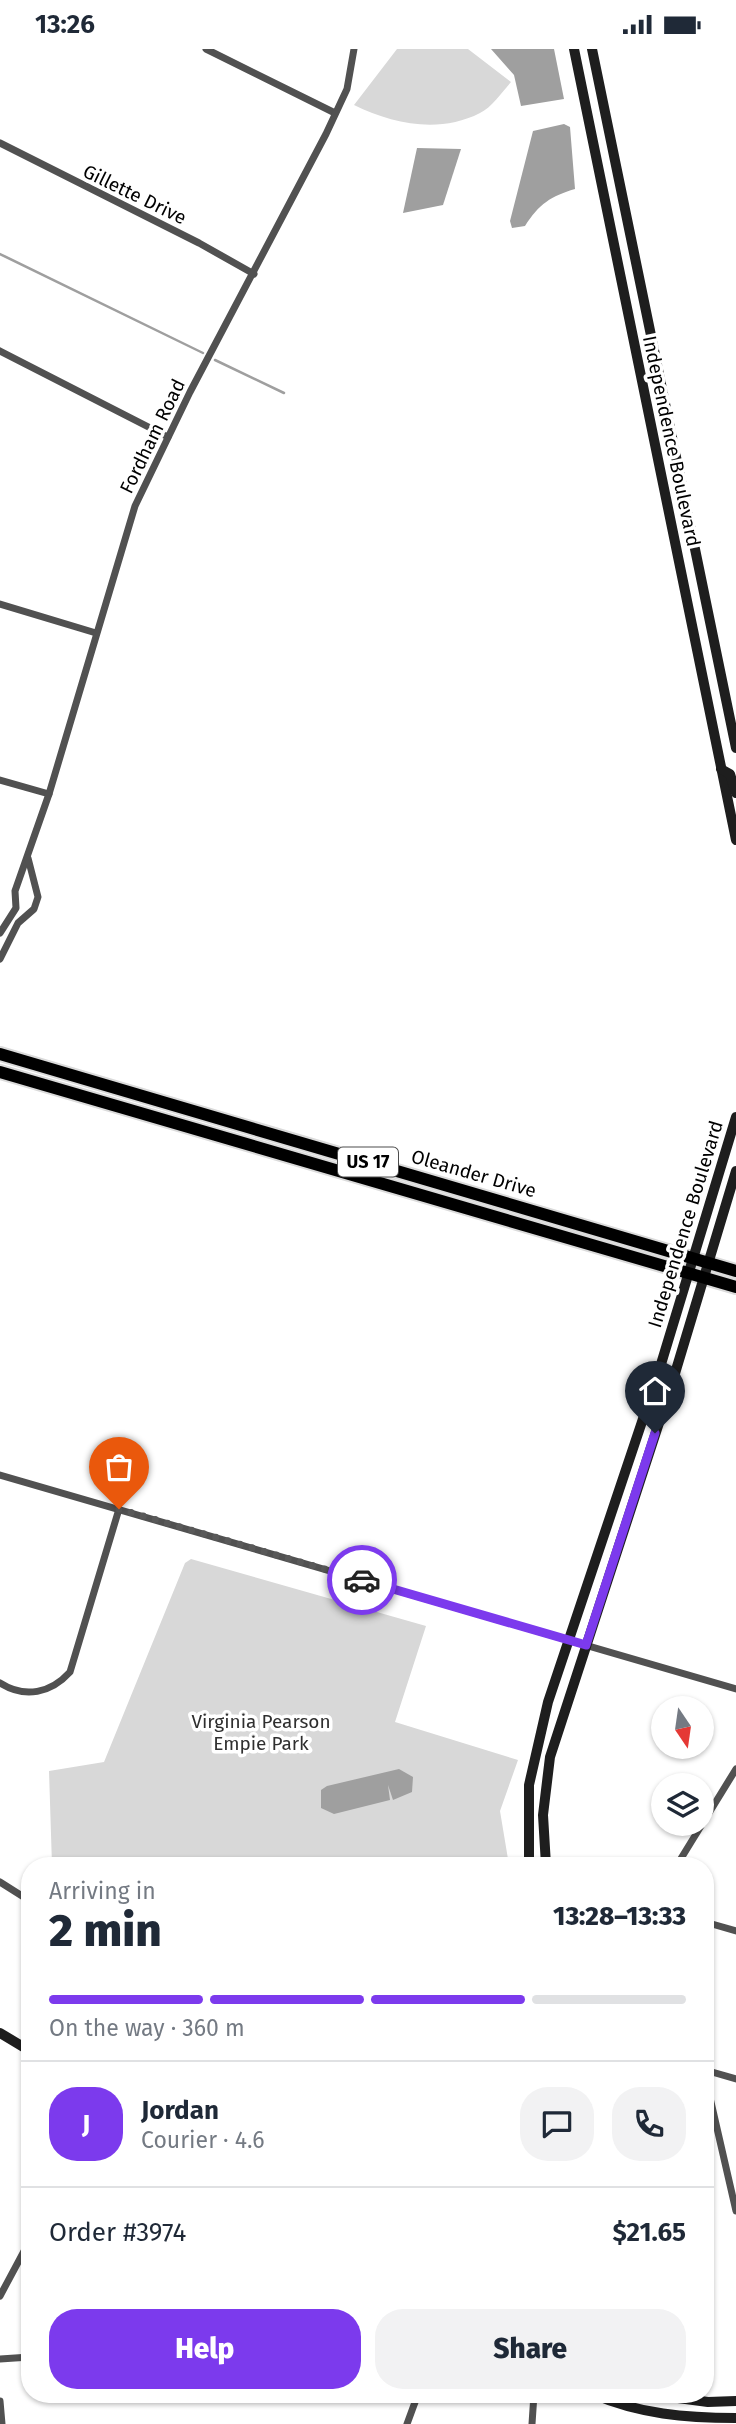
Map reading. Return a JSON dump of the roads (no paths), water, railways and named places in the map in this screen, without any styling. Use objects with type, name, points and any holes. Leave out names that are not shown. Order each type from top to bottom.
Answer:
[{"type":"main road","name":"Independence Boulevard","points":[[574,49],[736,840]]},
{"type":"main road","name":"Independence Boulevard","points":[[592,49],[736,748]]},
{"type":"main road","points":[[721,769],[730,774],[736,793]]},
{"type":"main road","name":"Oleander Drive","points":[[0,1054],[736,1271]]},
{"type":"main road","name":"Oleander Drive","points":[[0,1072],[736,1287]]},
{"type":"main road","name":"Independence Boulevard","points":[[529,1857],[529,1785],[548,1702],[658,1374],[736,1117]]},
{"type":"main road","name":"Independence Boulevard","points":[[546,1857],[543,1815],[546,1777],[556,1733],[736,1171]]},
{"type":"main road","points":[[0,2033],[21,2046]]},
{"type":"main road","points":[[714,2399],[736,2401]]},
{"type":"main road","points":[[618,2403],[664,2419],[720,2421],[736,2418]]},
{"type":"main road","points":[[682,2403],[688,2420]]},
{"type":"street","points":[[206,49],[335,113]]},
{"type":"street","name":"Fordham Road","points":[[0,933],[16,908],[15,891],[49,794],[127,527],[168,436],[335,113],[351,72],[354,49]]},
{"type":"street","name":"Gillette Drive","points":[[0,143],[199,243],[254,274]]},
{"type":"street","points":[[1,354],[168,436]]},
{"type":"street","points":[[0,604],[96,633]]},
{"type":"street","points":[[0,779],[49,794]]},
{"type":"street","points":[[0,956],[19,923],[33,909],[37,897],[28,858]]},
{"type":"street","points":[[0,1475],[736,1689]]},
{"type":"street","points":[[0,1683],[15,1691],[38,1692],[58,1683],[70,1672],[119,1509]]},
{"type":"street","points":[[682,1857],[736,1769]]},
{"type":"street","points":[[0,1882],[21,1895]]},
{"type":"street","points":[[714,1925],[736,1931]]},
{"type":"street","points":[[714,2072],[736,2078]]},
{"type":"street","points":[[714,2115],[736,2211]]},
{"type":"street","points":[[0,2296],[21,2257]]},
{"type":"street","points":[[0,2359],[21,2358]]},
{"type":"street","points":[[0,2401],[2,2424]]},
{"type":"street","points":[[407,2424],[415,2403]]},
{"type":"street","points":[[532,2424],[533,2403]]},
{"type":"waterway","points":[[0,254],[203,353]]},
{"type":"waterway","points":[[215,360],[284,393]]},
{"type":"park label","name":"Virginia Pearson Empie Park","points":[[261,1732]]}]
